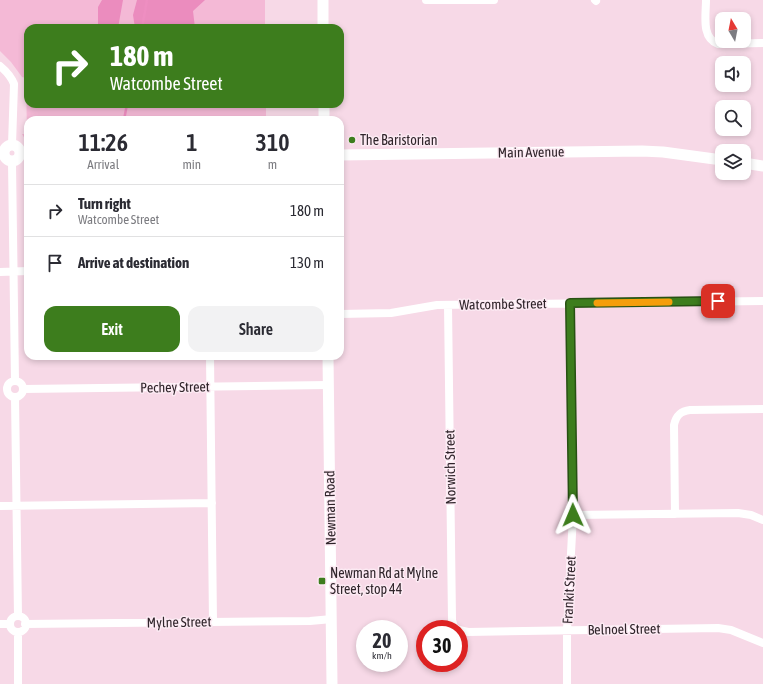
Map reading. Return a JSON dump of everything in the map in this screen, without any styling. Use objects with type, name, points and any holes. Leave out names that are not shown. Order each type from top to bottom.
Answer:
[{"type":"street","points":[[323,0],[323,24]]},
{"type":"street","points":[[426,0],[494,0]]},
{"type":"street","points":[[706,0],[706,31],[711,41],[718,44],[763,43]]},
{"type":"street","points":[[0,66],[8,73],[14,84],[12,145]]},
{"type":"street","points":[[5,157],[17,160],[24,154],[12,145]]},
{"type":"street","points":[[12,145],[5,149],[5,157],[13,272],[15,381]]},
{"type":"street","name":"Main Avenue","points":[[344,155],[642,151],[663,152],[715,159]]},
{"type":"street","points":[[751,164],[763,166]]},
{"type":"street","points":[[0,272],[24,271]]},
{"type":"street","name":"Watcombe Street","points":[[344,314],[391,313],[425,306],[448,305],[763,301]]},
{"type":"street","name":"Frankit Street","points":[[567,684],[567,630],[573,515],[570,303]]},
{"type":"street","name":"Norwich Street","points":[[448,305],[453,620]]},
{"type":"street","points":[[210,360],[213,622]]},
{"type":"street","name":"Newman Road","points":[[328,360],[332,684]]},
{"type":"street","points":[[15,381],[22,384],[23,389],[21,394],[15,397],[3,389],[8,384],[15,381]]},
{"type":"street","name":"Pechey Street","points":[[23,389],[328,385]]},
{"type":"street","points":[[15,397],[18,616]]},
{"type":"street","points":[[675,514],[674,425],[677,416],[685,410],[763,408]]},
{"type":"street","points":[[0,506],[212,503]]},
{"type":"street","points":[[573,515],[738,513],[751,515],[763,520]]},
{"type":"street","points":[[18,616],[22,617],[26,624],[24,628],[18,632],[13,630],[10,624],[13,617],[18,616]]},
{"type":"street","name":"Mylne Street","points":[[26,624],[310,621],[332,619]]},
{"type":"street","points":[[0,624],[10,624]]},
{"type":"street","name":"Belnoel Street","points":[[468,632],[718,628],[732,630],[763,643]]},
{"type":"street","points":[[18,632],[18,684]]},
{"type":"shaded area","points":[[0,0],[265,0],[265,24],[24,24],[24,78],[0,51]]},
{"type":"shaded area","points":[[102,0],[123,0],[119,24],[98,24],[98,7]]},
{"type":"shaded area","points":[[137,0],[205,0],[193,11],[195,24],[134,24],[133,15]]},
{"type":"shaded area","points":[[27,108],[266,108],[266,116],[27,116]]},
{"type":"waterway","points":[[143,24],[147,0]]},
{"type":"waterway","points":[[125,116],[126,108]]},
{"type":"slow traffic","points":[[597,303],[669,302]]},
{"type":"place","name":"The Baristorian","points":[[352,140]]},
{"type":"place","name":"Newman Rd at Mylne Street, stop 44","points":[[322,581]]},
{"type":"route","points":[[573,515],[570,303],[718,301]]}]
